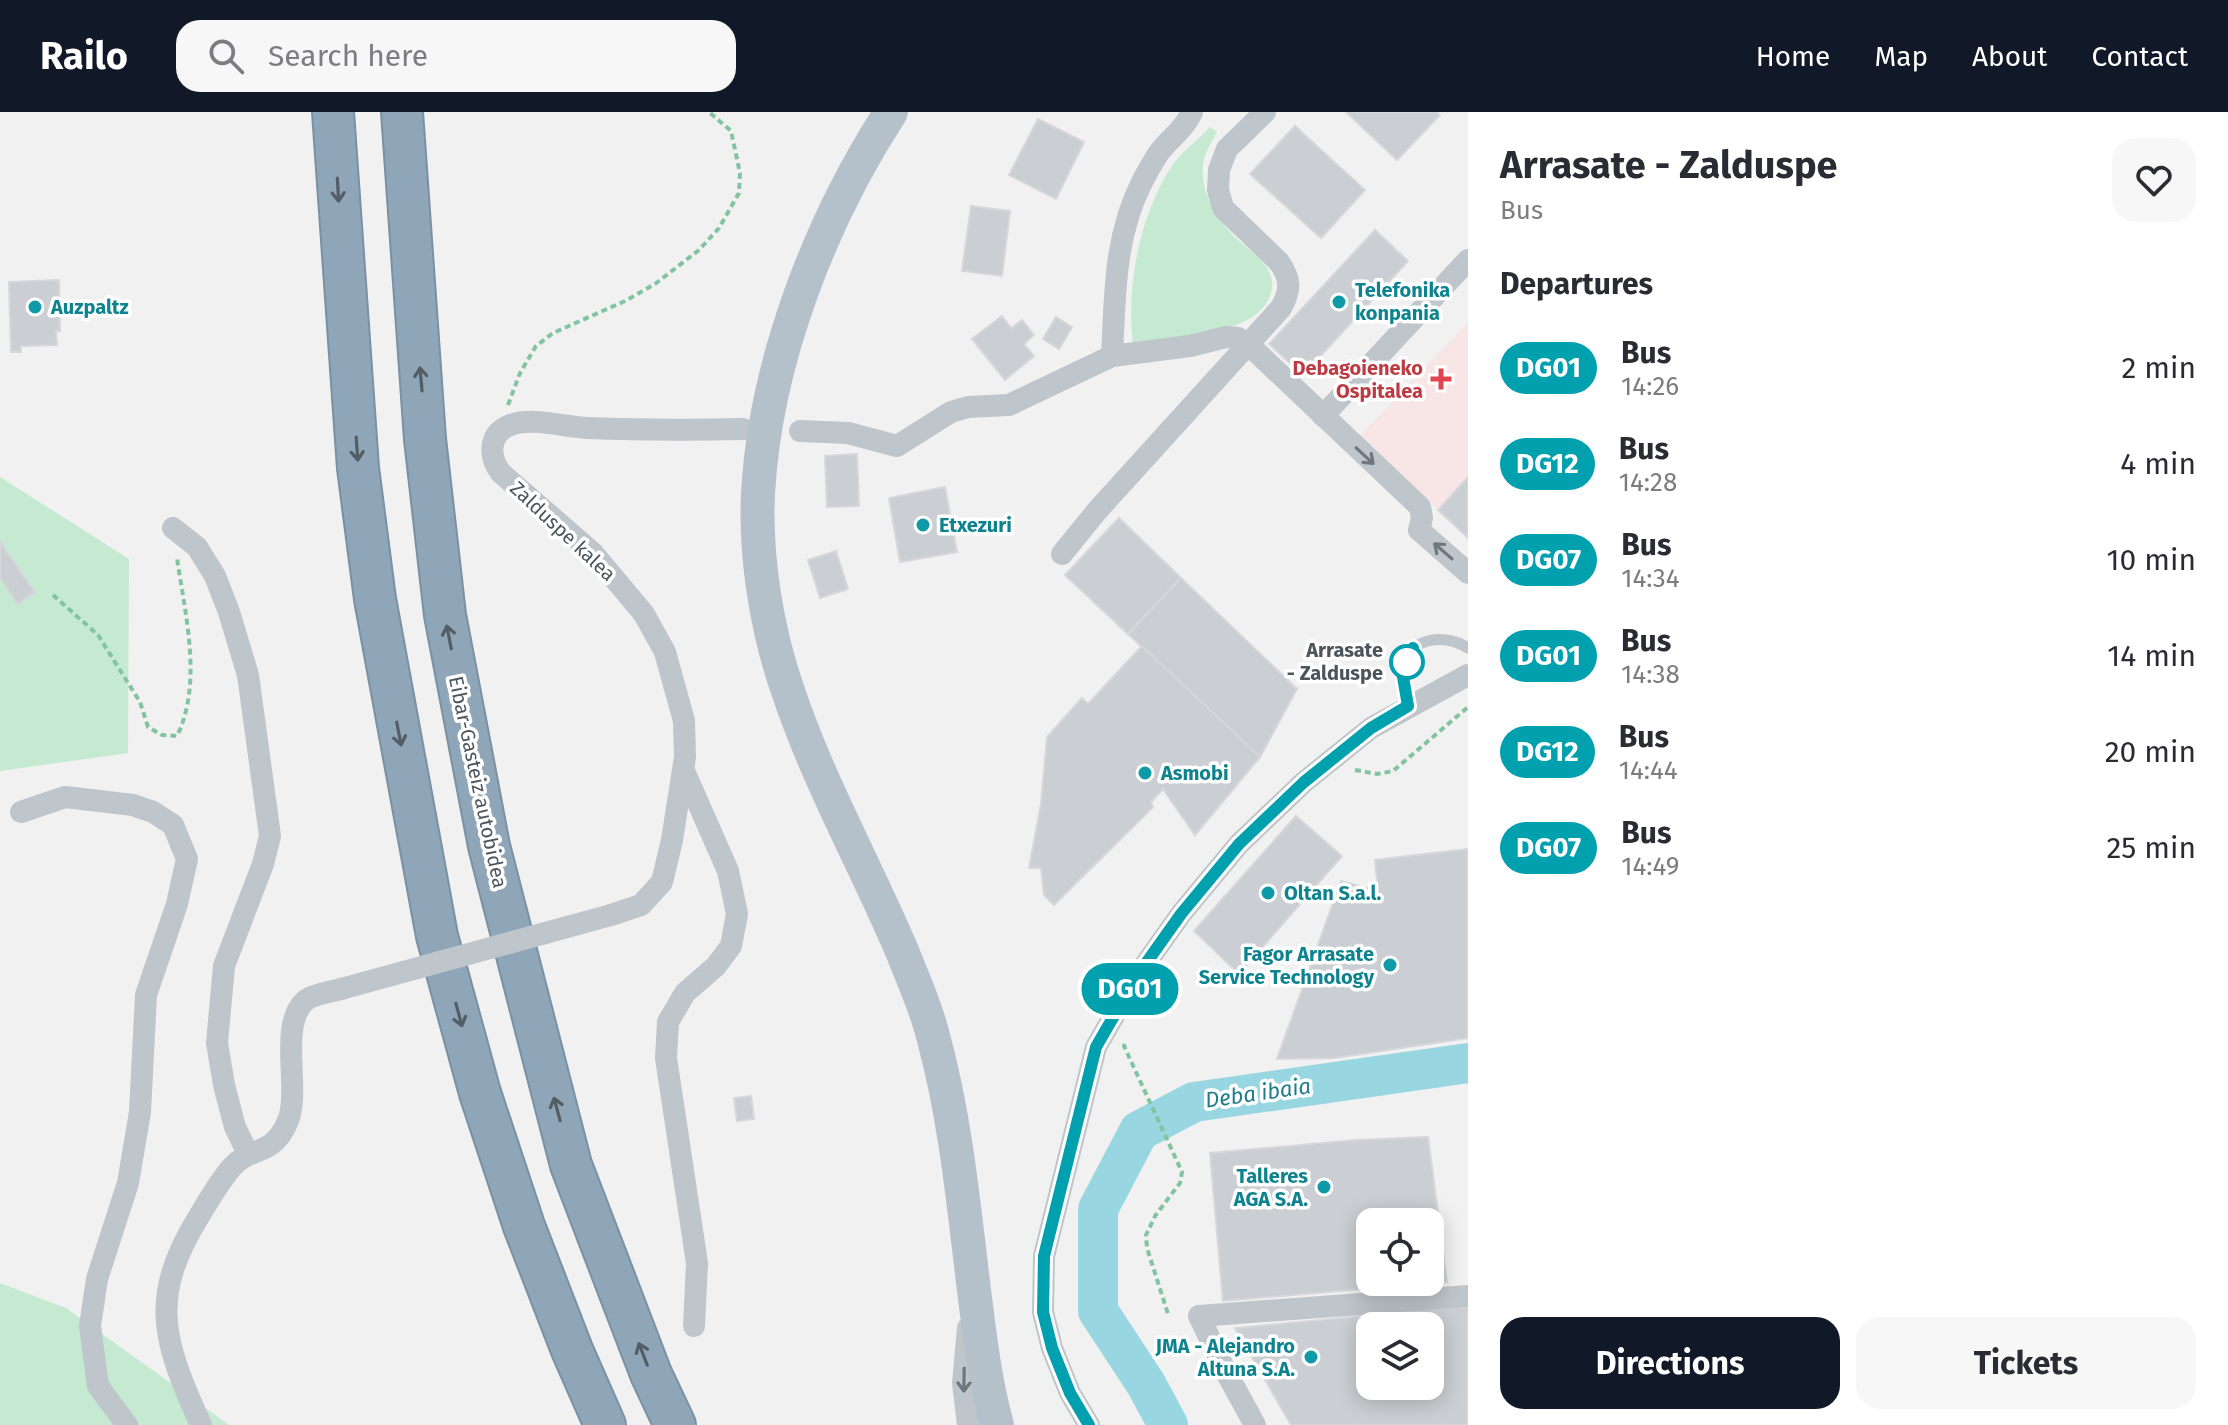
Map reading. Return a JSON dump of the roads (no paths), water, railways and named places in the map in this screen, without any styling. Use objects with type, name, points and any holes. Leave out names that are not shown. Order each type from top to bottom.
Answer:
[{"type":"highway","points":[[333,112],[358,468],[375,599],[437,936],[480,1093],[524,1226],[605,1425]]},
{"type":"highway","name":"Eibar-Gasteiz autobidea","points":[[402,112],[425,439],[445,615],[489,846],[571,1165],[651,1374],[675,1425]]},
{"type":"main road","points":[[891,112],[864,153],[821,243],[787,337],[768,412],[758,495],[763,592],[788,693],[830,796],[876,891],[933,1033],[958,1157],[979,1331],[997,1425]]},
{"type":"street","points":[[1112,356],[1116,268],[1122,235],[1141,184],[1159,153],[1192,112]]},
{"type":"street","points":[[1062,554],[1096,512],[1281,308],[1289,295],[1290,282],[1279,262],[1223,208],[1218,190],[1219,170],[1227,149],[1265,112]]},
{"type":"street","points":[[1323,416],[1468,260]]},
{"type":"street","points":[[800,431],[848,433],[897,446],[951,412],[968,407],[1009,405],[1112,356],[1190,346],[1226,337],[1238,338],[1248,344],[1420,507],[1422,518],[1419,530],[1468,573]]},
{"type":"street","name":"Zalduspe kalea","points":[[683,770],[684,721],[657,634],[631,597],[593,553],[497,468],[492,445],[507,426],[529,423],[582,428],[743,429]]},
{"type":"street","points":[[173,528],[197,547],[215,576],[229,612],[248,675],[270,836],[263,864],[224,966],[217,1043],[235,1127],[248,1154]]},
{"type":"street","points":[[1089,1425],[1070,1393],[1052,1348],[1043,1312],[1044,1256],[1096,1047],[1137,976],[1181,914],[1239,844],[1304,782],[1371,728],[1468,675]]},
{"type":"street","points":[[201,1425],[169,1339],[166,1304],[169,1278],[178,1250],[233,1167],[248,1154],[275,1144],[288,1122],[293,1096],[290,1063],[294,1018],[307,999],[641,905],[662,882],[683,770]]},
{"type":"street","points":[[683,770],[728,871],[737,914],[731,946],[716,966],[685,993],[668,1022],[666,1058],[697,1263],[694,1326]]},
{"type":"street","points":[[21,812],[65,797],[133,805],[153,812],[173,825],[187,859],[177,904],[146,995],[140,1112],[128,1183],[97,1279],[90,1326],[98,1386],[127,1425]]},
{"type":"street","points":[[968,1425],[963,1383],[973,1279]]},
{"type":"street","points":[[1255,1425],[1199,1316],[1468,1296]]},
{"type":"lane","points":[[1408,706],[1402,671],[1413,648],[1432,638],[1468,648]]},
{"type":"waterway","name":"Deba ibaia","points":[[1168,1425],[1146,1384],[1098,1311],[1098,1209],[1139,1131],[1194,1102],[1468,1063]]},
{"type":"place","name":"Telefonika konpania","points":[[1339,302]]},
{"type":"place","name":"Auzpaltz","points":[[35,307]]},
{"type":"place","name":"Debagoieneko Ospitalea","points":[[1441,379]]},
{"type":"place","name":"Etxezuri","points":[[923,525]]},
{"type":"place","name":"Arrasate - Zalduspe","points":[[1407,662]]},
{"type":"place","name":"Asmobi","points":[[1145,773]]},
{"type":"place","name":"Oltan S.a.l.","points":[[1268,893]]},
{"type":"place","name":"Fagor Arrasate Service Technology","points":[[1390,965]]},
{"type":"place","name":"Talleres AGA S.A.","points":[[1324,1187]]},
{"type":"place","name":"JMA - Alejandro Altuna S.A.","points":[[1311,1357]]}]
